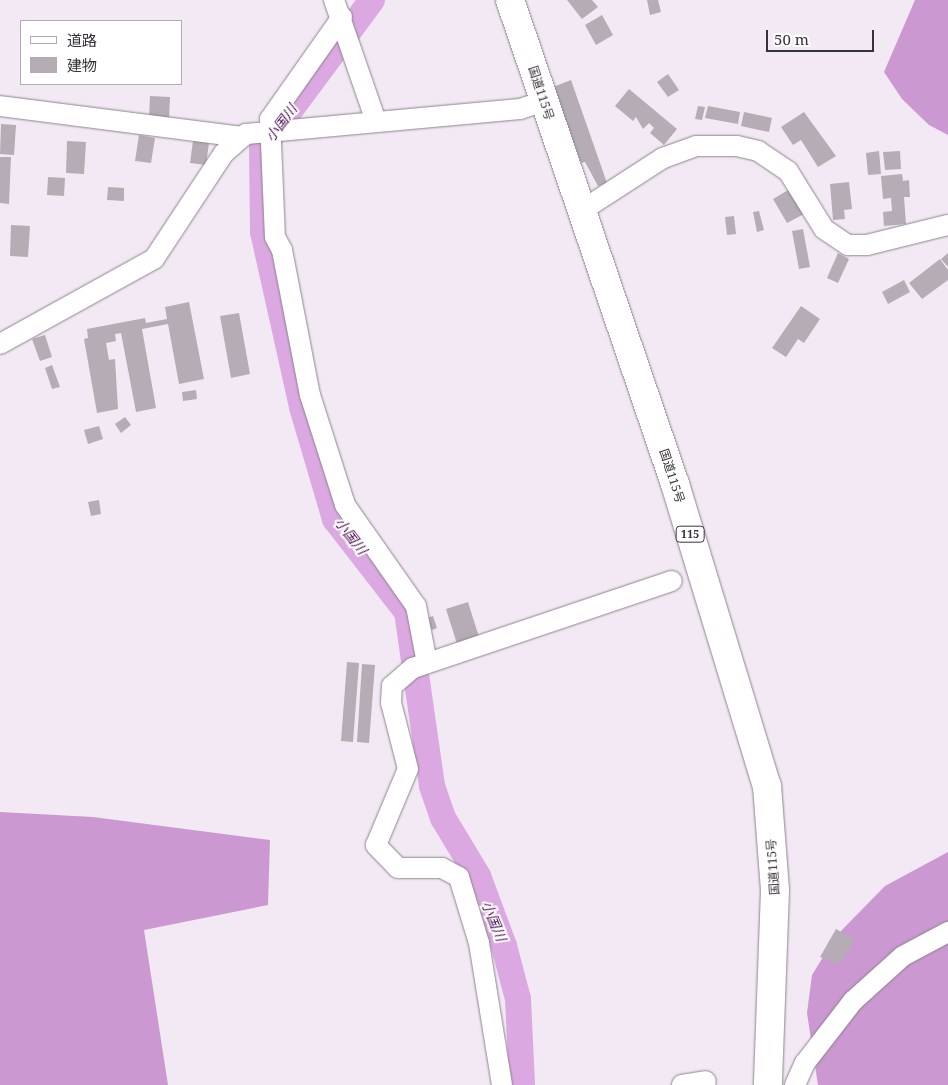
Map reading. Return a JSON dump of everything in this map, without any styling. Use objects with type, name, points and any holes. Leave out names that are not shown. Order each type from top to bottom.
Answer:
[{"type":"highway","name":"国道115号","points":[[510,0],[678,493],[767,786],[775,890],[768,1085]]},
{"type":"street","points":[[338,9],[376,121]]},
{"type":"street","points":[[338,9],[272,113],[270,130],[275,237],[282,250],[317,418],[350,517],[416,606],[427,663]]},
{"type":"street","points":[[0,106],[242,137],[270,130],[520,109],[544,102]]},
{"type":"street","points":[[0,344],[154,259],[224,153],[242,137]]},
{"type":"street","points":[[581,211],[663,158],[696,146],[731,146],[758,151],[788,171],[824,228],[848,245],[867,245],[948,225]]},
{"type":"street","points":[[502,1085],[479,944],[459,877],[442,868],[398,868],[376,845],[408,769],[390,692],[403,675],[427,663],[672,581]]},
{"type":"street","points":[[795,1085],[805,1064],[852,1000],[903,956],[948,932]]},
{"type":"street","points":[[682,1085],[706,1081]]},
{"type":"shaded area","points":[[915,0],[948,0],[948,135],[929,125],[902,99],[884,72]]},
{"type":"shaded area","points":[[0,812],[93,817],[270,840],[268,905],[144,930],[168,1085],[0,1085]]},
{"type":"shaded area","points":[[948,852],[948,1085],[818,1085],[807,1013],[812,975],[836,936],[885,886]]},
{"type":"building","points":[[567,0],[592,0],[598,7],[582,19]]},
{"type":"building","points":[[647,0],[658,0],[661,12],[650,15]]},
{"type":"building","points":[[602,15],[613,35],[596,45],[585,25]]},
{"type":"building","points":[[668,74],[679,90],[668,97],[657,82]]},
{"type":"building","points":[[571,80],[607,183],[598,186],[585,162],[581,163],[553,87]]},
{"type":"building","points":[[629,89],[677,129],[664,145],[650,133],[654,128],[649,123],[643,129],[636,117],[633,121],[615,106]]},
{"type":"building","points":[[150,96],[170,97],[169,120],[149,119]]},
{"type":"building","points":[[698,106],[705,107],[702,120],[695,119]]},
{"type":"building","points":[[708,106],[740,112],[738,124],[705,118]]},
{"type":"building","points":[[744,112],[772,118],[769,132],[741,126]]},
{"type":"building","points":[[804,112],[836,156],[818,167],[801,140],[793,145],[781,127]]},
{"type":"building","points":[[1,124],[16,125],[14,155],[0,154]]},
{"type":"building","points":[[139,135],[155,138],[151,163],[135,161]]},
{"type":"building","points":[[67,141],[86,142],[84,174],[66,173]]},
{"type":"building","points":[[193,141],[209,143],[206,165],[190,163]]},
{"type":"building","points":[[879,151],[881,174],[868,175],[866,153]]},
{"type":"building","points":[[900,151],[901,169],[885,170],[883,152]]},
{"type":"building","points":[[0,157],[11,157],[9,204],[0,203]]},
{"type":"building","points":[[902,174],[903,181],[909,180],[910,197],[904,197],[906,224],[884,226],[883,212],[892,211],[891,198],[883,199],[881,176]]},
{"type":"building","points":[[48,177],[65,178],[64,196],[47,195]]},
{"type":"building","points":[[849,182],[852,209],[844,210],[845,219],[833,220],[830,184]]},
{"type":"building","points":[[108,187],[124,188],[124,201],[107,200]]},
{"type":"building","points":[[790,189],[804,214],[787,223],[773,199]]},
{"type":"building","points":[[759,211],[764,230],[757,232],[753,212]]},
{"type":"building","points":[[734,216],[736,234],[727,235],[725,217]]},
{"type":"building","points":[[11,225],[30,226],[28,257],[10,256]]},
{"type":"building","points":[[803,229],[810,267],[799,269],[792,231]]},
{"type":"building","points":[[838,253],[849,259],[838,283],[827,278]]},
{"type":"building","points":[[948,253],[948,267],[941,259]]},
{"type":"building","points":[[940,259],[948,270],[948,280],[922,299],[909,283]]},
{"type":"building","points":[[904,280],[910,292],[888,304],[882,292]]},
{"type":"building","points":[[189,302],[204,379],[179,384],[168,324],[142,329],[156,408],[136,412],[121,333],[115,334],[116,341],[106,343],[109,360],[115,359],[118,409],[97,413],[84,339],[88,338],[87,329],[145,318],[146,323],[167,319],[165,307]]},
{"type":"building","points":[[801,306],[820,319],[804,343],[798,339],[786,357],[772,348]]},
{"type":"building","points":[[239,313],[250,374],[231,378],[220,316]]},
{"type":"building","points":[[45,335],[52,357],[40,361],[32,339]]},
{"type":"building","points":[[52,365],[60,387],[52,389],[45,368]]},
{"type":"building","points":[[196,390],[197,399],[183,401],[182,392]]},
{"type":"building","points":[[125,417],[131,425],[121,433],[115,424]]},
{"type":"building","points":[[99,426],[103,439],[88,444],[84,430]]},
{"type":"building","points":[[99,500],[101,514],[91,516],[88,502]]},
{"type":"building","points":[[468,602],[479,637],[457,644],[446,609]]},
{"type":"building","points":[[433,616],[437,628],[432,630],[427,618]]},
{"type":"building","points":[[347,662],[359,663],[353,742],[341,741]]},
{"type":"building","points":[[362,664],[375,665],[369,743],[357,742]]},
{"type":"building","points":[[836,929],[855,940],[840,964],[820,957]]},
{"type":"waterway","name":"小国川","points":[[372,0],[262,148],[263,232],[302,407],[335,519],[407,612],[432,786],[443,818],[478,876],[504,946],[518,999],[522,1085]]}]
